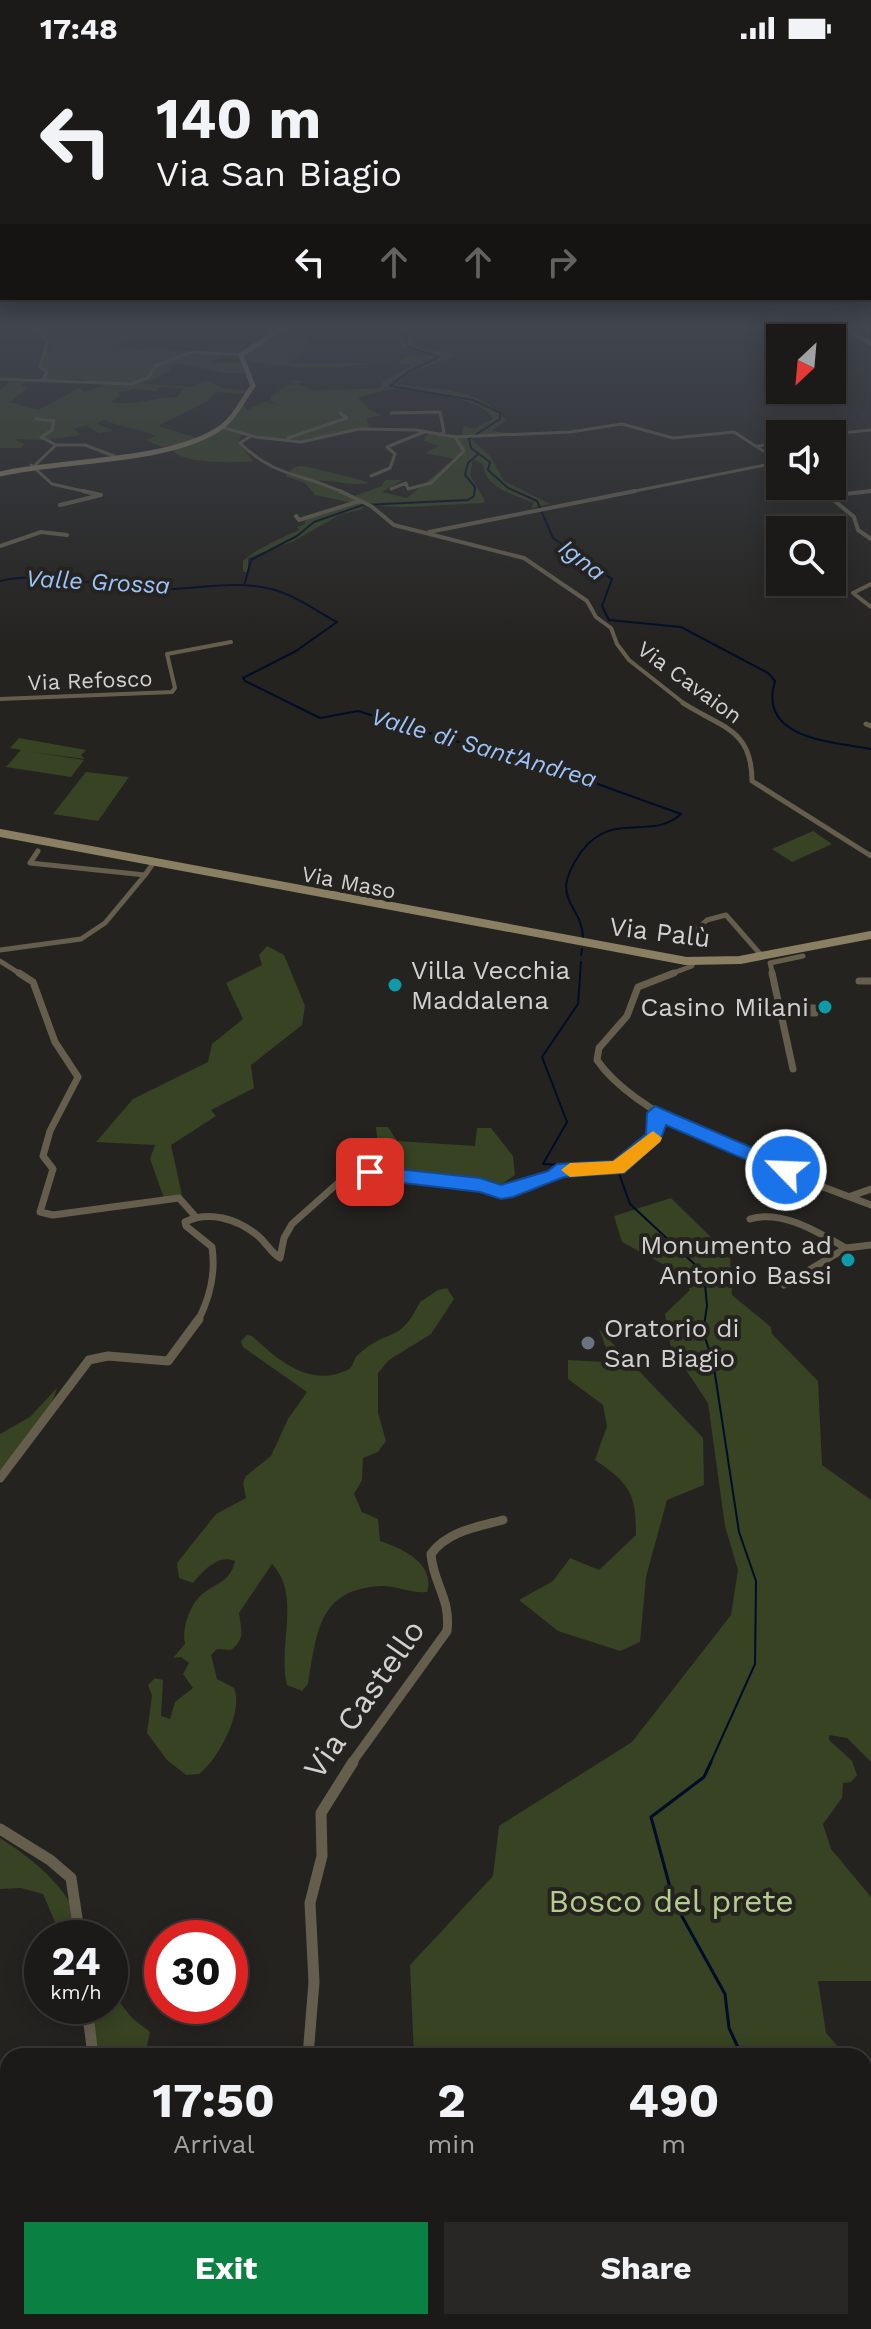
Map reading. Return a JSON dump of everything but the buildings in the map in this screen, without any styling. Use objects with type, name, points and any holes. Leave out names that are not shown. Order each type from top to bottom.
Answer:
[{"type":"main road","points":[[0,474],[33,465],[114,456],[189,442],[210,432]]},
{"type":"main road","name":"Via Maso","points":[[1,833],[538,935]]},
{"type":"main road","name":"Via Palù","points":[[538,935],[693,962],[803,950],[870,935]]},
{"type":"street","points":[[49,432],[41,437],[56,445],[85,445],[114,456]]},
{"type":"street","points":[[238,432],[306,442],[346,432]]},
{"type":"street","points":[[282,440],[305,432]]},
{"type":"street","points":[[424,432],[455,437],[568,432]]},
{"type":"street","points":[[371,476],[390,468],[395,454],[387,447],[424,432]]},
{"type":"street","points":[[440,435],[444,432]]},
{"type":"street","points":[[651,432],[673,438],[733,432]]},
{"type":"street","points":[[734,432],[766,452]]},
{"type":"street","points":[[251,436],[240,443],[260,463],[279,472],[318,480],[364,503],[394,525],[427,533],[492,522],[499,515],[766,465]]},
{"type":"street","points":[[391,489],[402,483],[406,483],[408,489],[431,483],[464,451],[455,437]]},
{"type":"street","points":[[56,445],[33,465],[52,484],[101,495],[60,505]]},
{"type":"street","points":[[757,446],[766,445]]},
{"type":"street","points":[[846,494],[871,491]]},
{"type":"street","points":[[833,500],[854,517],[858,530],[871,539]]},
{"type":"street","points":[[296,516],[295,519],[299,520],[364,503]]},
{"type":"street","points":[[0,546],[41,532],[67,535]]},
{"type":"street","name":"Via Cavaion","points":[[427,533],[524,558],[590,604],[596,617],[611,628],[611,637],[631,662],[746,743],[752,757],[752,781],[871,856]]},
{"type":"street","points":[[871,584],[854,591],[871,607]]},
{"type":"street","points":[[853,604],[864,602]]},
{"type":"street","name":"Via Refosco","points":[[0,699],[172,692],[175,688],[167,654],[231,642]]},
{"type":"street","points":[[38,851],[30,863],[145,875]]},
{"type":"street","points":[[0,950],[13,944],[62,945],[93,936],[154,862]]},
{"type":"street","points":[[698,928],[707,920],[726,915],[761,955]]},
{"type":"street","points":[[793,1069],[770,963],[803,950]]},
{"type":"street","points":[[0,961],[33,982],[55,1042],[78,1077],[50,1131],[43,1156],[53,1169],[40,1212],[53,1215],[179,1198],[195,1216]]},
{"type":"street","points":[[693,962],[692,966],[638,987],[626,1019],[597,1050],[596,1057],[607,1077],[655,1113],[871,1205]]},
{"type":"street","points":[[859,981],[871,981]]},
{"type":"street","points":[[0,1478],[89,1360],[108,1356],[155,1363],[168,1361],[191,1334],[207,1299],[213,1262],[212,1247],[186,1226],[185,1222],[195,1216],[216,1217],[250,1230],[276,1257],[282,1257],[284,1238],[292,1224],[347,1175],[384,1173],[501,1192],[513,1190],[556,1176],[557,1171],[617,1168],[654,1137],[658,1125],[655,1113]]},
{"type":"street","points":[[849,1197],[871,1189]]},
{"type":"street","points":[[750,1219],[764,1215],[788,1221],[846,1248]]},
{"type":"street","points":[[784,1285],[846,1248],[871,1245]]},
{"type":"street","name":"Via Castello","points":[[309,2048],[314,1982],[310,1903],[322,1856],[321,1813],[329,1795],[447,1631],[450,1622],[431,1568],[431,1555],[437,1543],[449,1534],[503,1520]]},
{"type":"street","points":[[0,1829],[50,1860],[71,1878],[77,1920]]},
{"type":"street","points":[[89,2024],[92,2048]]},
{"type":"green space","points":[[0,432],[78,432],[82,435],[44,440],[14,439],[24,444],[21,448],[0,448]]},
{"type":"green space","points":[[146,432],[178,432],[197,438],[214,432],[243,433],[238,442],[253,461],[186,458],[172,450],[175,445],[162,447],[146,440],[156,436]]},
{"type":"green space","points":[[242,432],[347,432],[299,441]]},
{"type":"green space","points":[[462,432],[515,434],[468,436],[490,456],[504,481],[550,504],[531,508],[534,503],[494,485],[483,464],[473,459],[470,475],[485,501],[483,503],[402,507],[364,505],[362,509],[339,515],[294,541],[248,558],[248,573],[243,571],[243,561],[269,544],[299,530],[297,527],[305,524],[305,520],[358,504],[315,495],[305,483],[286,476],[294,468],[306,467],[369,483],[317,481],[349,498],[382,486],[385,480],[402,480],[382,492],[407,498],[454,459],[425,453],[439,446],[424,441],[425,437],[431,433],[462,436]]},
{"type":"green space","points":[[19,738],[86,750],[81,755],[85,759],[32,752],[84,760],[71,777],[6,767],[21,750],[10,748]]},
{"type":"green space","points":[[86,772],[129,777],[98,821],[53,814]]},
{"type":"green space","points":[[813,831],[832,844],[792,862],[772,849]]},
{"type":"green space","points":[[267,946],[284,955],[305,1006],[302,1025],[251,1065],[254,1088],[211,1110],[216,1116],[171,1145],[182,1195],[164,1198],[150,1159],[155,1145],[96,1142],[133,1099],[208,1062],[212,1044],[243,1019],[226,983],[262,965],[259,955]]},
{"type":"green space","points":[[376,1127],[388,1127],[397,1141],[475,1146],[477,1128],[491,1128],[513,1156],[515,1175],[502,1184],[381,1170],[346,1172],[339,1161],[379,1153]]},
{"type":"green space","name":"Bosco del prete","points":[[671,1198],[730,1256],[732,1295],[771,1327],[772,1334],[818,1381],[822,1465],[871,1500],[871,1762],[847,1738],[829,1735],[829,1740],[852,1761],[857,1775],[851,1782],[843,1783],[842,1798],[823,1824],[831,1849],[871,1897],[871,1981],[818,1981],[826,2033],[839,2048],[414,2048],[410,1965],[493,1876],[499,1826],[632,1742],[731,1615],[738,1570],[725,1526],[708,1403],[671,1348],[665,1314],[690,1290],[681,1274],[622,1242],[614,1216]]},
{"type":"green space","points":[[447,1288],[454,1299],[431,1334],[389,1360],[378,1373],[378,1413],[386,1441],[378,1452],[363,1458],[362,1480],[354,1494],[362,1512],[378,1519],[380,1541],[415,1558],[422,1565],[428,1582],[427,1592],[383,1586],[361,1589],[333,1604],[324,1616],[314,1647],[308,1684],[302,1691],[287,1685],[286,1590],[272,1564],[239,1613],[239,1642],[231,1650],[217,1649],[211,1655],[217,1679],[234,1688],[236,1698],[232,1722],[214,1758],[199,1774],[186,1775],[167,1760],[147,1733],[152,1695],[148,1685],[155,1678],[163,1680],[161,1716],[170,1719],[175,1702],[193,1688],[183,1674],[189,1663],[181,1657],[173,1658],[185,1644],[188,1616],[200,1596],[227,1577],[235,1561],[217,1561],[193,1583],[179,1578],[177,1563],[216,1514],[246,1498],[243,1483],[246,1476],[271,1456],[288,1419],[307,1392],[243,1347],[241,1341],[247,1335],[252,1336],[285,1363],[309,1374],[335,1374],[349,1369],[357,1356],[369,1346],[399,1330],[420,1302]]},
{"type":"green space","points":[[599,1329],[703,1438],[704,1485],[667,1500],[646,1577],[640,1642],[620,1651],[558,1631],[519,1600],[553,1581],[570,1558],[599,1570],[636,1535],[635,1509],[629,1491],[595,1460],[607,1426],[603,1405],[568,1379],[568,1360],[604,1362],[609,1356]]},
{"type":"green space","points":[[57,1388],[35,1436],[0,1476],[0,1434],[30,1417]]},
{"type":"green space","points":[[0,1838],[53,1880],[79,1920],[54,1920],[43,1894],[21,1888],[0,1889]]},
{"type":"green space","points":[[128,2013],[150,2032],[147,2048],[90,2048],[82,2024],[128,2024]]},
{"type":"waterway","name":"Igna","points":[[480,432],[469,439],[471,448],[490,462],[488,470],[508,488],[537,501],[553,538],[612,579],[602,606],[609,620],[681,627],[768,673],[775,681],[772,700],[777,715],[787,726],[819,740],[871,749]]},
{"type":"waterway","points":[[245,583],[251,560],[297,536],[314,522],[363,505],[468,500],[474,496],[475,487],[465,475],[468,463],[477,455]]},
{"type":"waterway","name":"Valle di Sant'Andrea","points":[[0,581],[34,577],[151,590],[237,585],[279,591],[337,622],[296,651],[243,678],[245,681],[320,718],[358,711],[507,757],[580,773],[592,782],[681,814],[657,826],[619,828],[606,832],[593,839],[581,852],[571,868],[566,886],[583,938]]},
{"type":"waterway","name":"Valle di Sant'Andrea","points":[[581,955],[582,949]]},
{"type":"waterway","name":"Valle di Sant'Andrea","points":[[581,962],[578,1004],[542,1057],[567,1122],[543,1164],[592,1166]]},
{"type":"waterway","name":"Valle di Sant'Andrea","points":[[617,1168],[630,1204],[704,1273],[707,1306],[703,1332],[713,1361],[739,1532],[756,1581],[755,1664],[710,1764]]},
{"type":"waterway","name":"Valle di Sant'Andrea","points":[[711,1762],[704,1777],[651,1817],[674,1902],[725,1994],[729,2028],[738,2048]]},
{"type":"slow traffic","points":[[570,1170],[617,1168],[653,1138]]},
{"type":"place","name":"Villa Vecchia Maddalena","points":[[395,985]]},
{"type":"place","name":"Casino Milani","points":[[825,1007]]},
{"type":"place","name":"Monumento ad Antonio Bassi","points":[[848,1260]]},
{"type":"place","name":"Oratorio di San Biagio","points":[[588,1343]]},
{"type":"route","points":[[370,1172],[480,1185],[501,1192],[513,1190],[556,1176],[557,1171],[608,1170],[623,1165],[654,1137],[658,1125],[655,1113],[786,1170]]},
{"type":"water label","name":"Valle Grossa","points":[[98,582]]}]
